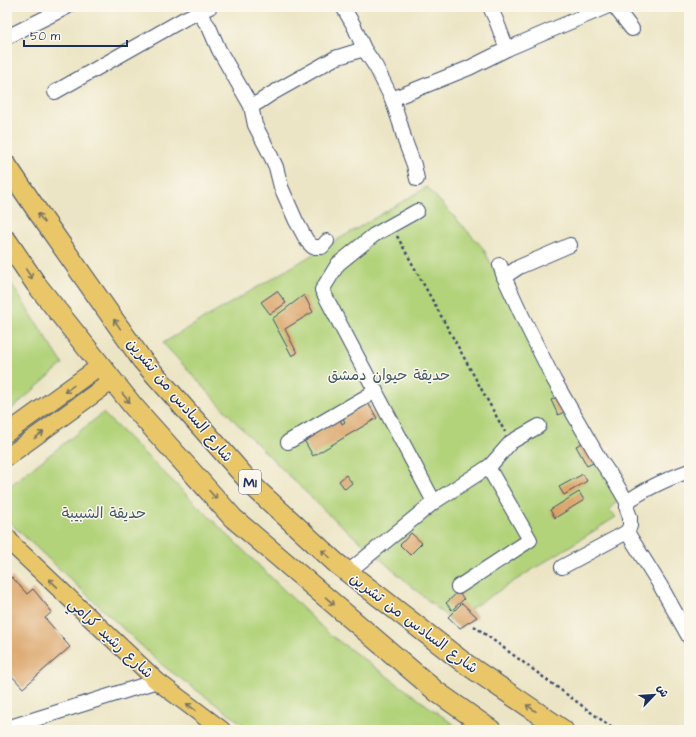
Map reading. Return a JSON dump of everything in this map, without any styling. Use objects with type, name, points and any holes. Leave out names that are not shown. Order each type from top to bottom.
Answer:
[{"type":"highway","name":"شارع السادس من تشرين","points":[[7,166],[142,360],[253,486],[336,563],[463,662],[563,730]]},
{"type":"highway","name":"M1","points":[[7,241],[36,284],[112,381],[233,518],[437,692],[492,730]]},
{"type":"main road","points":[[7,434],[100,366]]},
{"type":"main road","points":[[7,458],[112,381]]},
{"type":"main road","name":"شارع رشيد كرامي","points":[[7,537],[13,545],[157,681],[222,730]]},
{"type":"street","points":[[7,37],[67,7]]},
{"type":"street","points":[[343,7],[392,99],[414,165],[417,179]]},
{"type":"street","points":[[490,7],[507,50]]},
{"type":"street","points":[[392,99],[469,68],[549,31],[606,7]]},
{"type":"street","points":[[615,7],[632,29]]},
{"type":"street","points":[[54,92],[184,19],[204,10],[208,28],[251,106],[255,125],[274,161],[281,187],[296,221],[307,241],[313,247],[322,247],[327,241]]},
{"type":"street","points":[[251,106],[335,58],[364,48]]},
{"type":"street","points":[[417,212],[374,235],[338,264],[322,290],[434,502]]},
{"type":"street","points":[[562,567],[627,532],[630,526],[630,517],[627,509],[627,502],[600,460],[554,380],[524,320],[502,271],[519,267],[570,245]]},
{"type":"street","points":[[288,442],[376,390]]},
{"type":"street","points":[[348,572],[434,502],[488,467],[510,442],[539,426]]},
{"type":"street","points":[[458,587],[530,540],[488,467]]},
{"type":"street","points":[[627,502],[640,493],[689,471]]},
{"type":"street","points":[[627,532],[660,585],[689,637]]},
{"type":"street","points":[[7,728],[157,681]]},
{"type":"path","points":[[391,226],[510,442]]},
{"type":"path","points":[[474,626],[615,730]]},
{"type":"green space","name":"حديقة حيوان دمشق","points":[[427,187],[483,248],[518,316],[619,500],[609,509],[616,517],[470,609],[477,617],[460,628],[327,513],[243,430],[163,343]]},
{"type":"green space","points":[[7,277],[63,364],[7,413]]},
{"type":"green space","name":"حديقة الشبيبة","points":[[103,413],[329,634],[461,730],[251,730],[162,665],[7,520],[7,488]]},
{"type":"building","points":[[277,291],[286,303],[270,314],[261,302]]},
{"type":"building","points":[[304,295],[313,312],[285,329],[297,353],[292,356],[272,319]]},
{"type":"building","points":[[563,394],[570,409],[558,415],[551,400]]},
{"type":"building","points":[[368,403],[377,418],[313,456],[304,440],[340,419],[342,424],[345,422],[343,418]]},
{"type":"building","points":[[587,441],[597,461],[587,466],[576,446]]},
{"type":"building","points":[[583,474],[587,481],[564,495],[559,487]]},
{"type":"building","points":[[346,475],[352,483],[345,489],[339,481]]},
{"type":"building","points":[[579,492],[584,500],[555,518],[550,510]]},
{"type":"building","points":[[411,533],[422,543],[410,555],[400,545]]},
{"type":"building","points":[[12,577],[27,594],[33,589],[52,612],[45,618],[70,647],[23,688],[10,674],[7,677],[7,581]]},
{"type":"building","points":[[458,592],[464,599],[452,610],[446,603]]},
{"type":"building","points":[[462,603],[477,617],[460,628],[448,617]]}]
